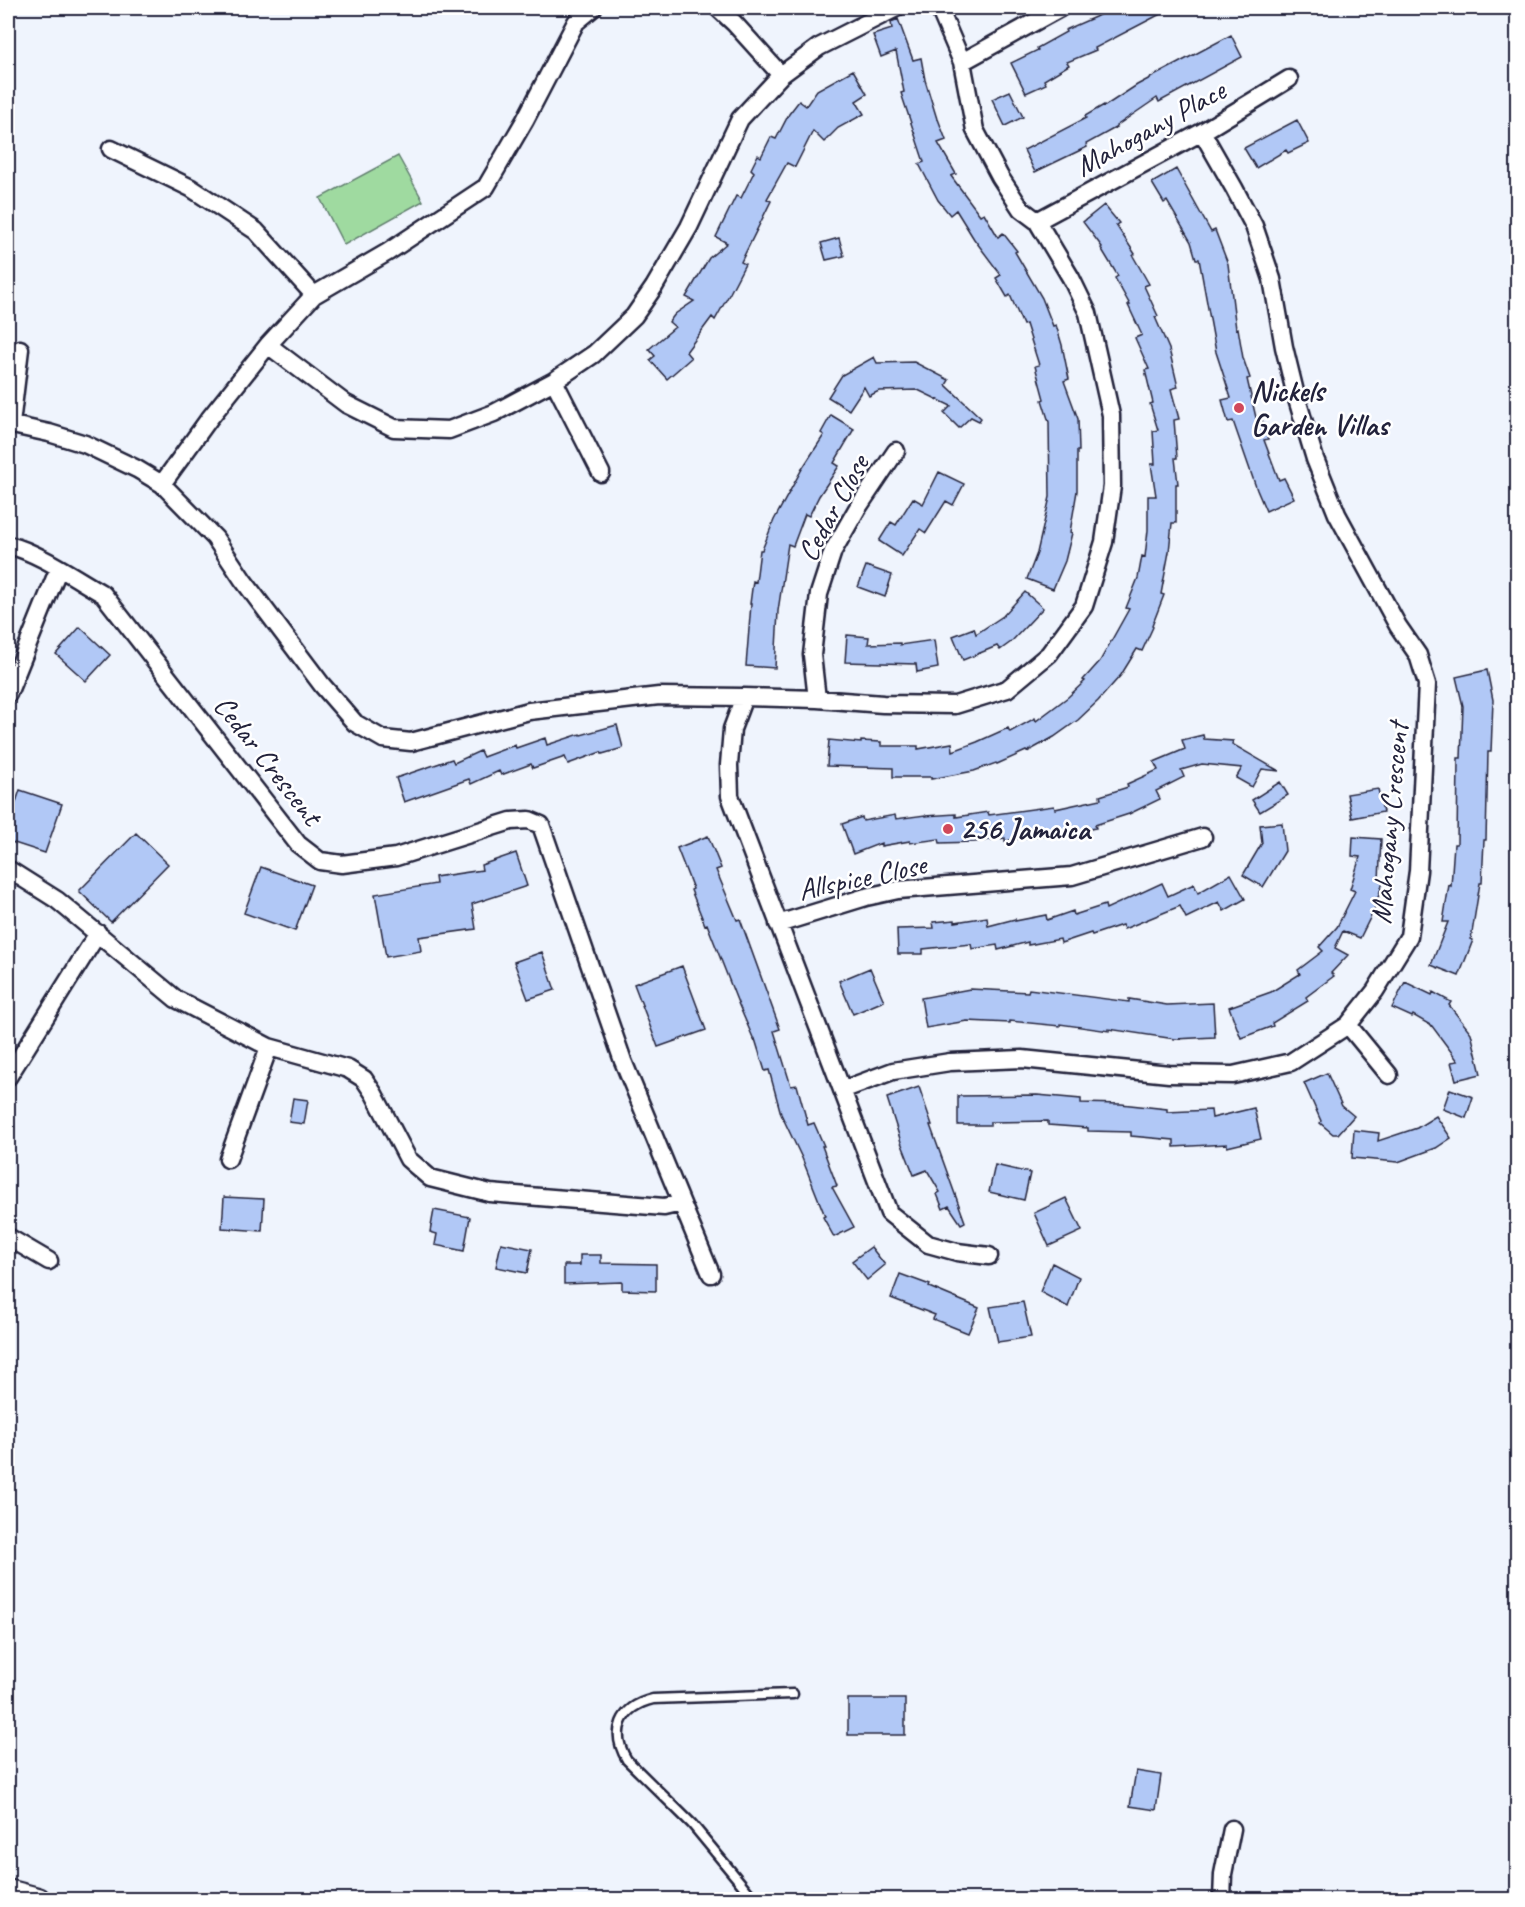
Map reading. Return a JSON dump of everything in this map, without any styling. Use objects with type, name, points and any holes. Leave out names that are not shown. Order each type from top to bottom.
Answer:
[{"type":"street","points":[[162,484],[208,419],[268,345],[314,295],[388,252],[486,187],[525,120],[576,22],[593,8]]},
{"type":"street","points":[[718,8],[781,75]]},
{"type":"street","points":[[268,345],[346,404],[394,428],[449,430],[494,413],[554,381],[594,354],[634,316],[689,227],[740,118],[781,75],[819,47],[897,8]]},
{"type":"street","points":[[20,349],[9,424],[85,444],[162,484],[215,538],[250,590],[322,685],[355,723],[383,739],[411,742],[530,711],[659,696],[744,696],[883,704],[955,705],[1007,689],[1049,654],[1084,606],[1104,542],[1112,486],[1111,415],[1088,313],[1071,278],[1037,221],[1022,209],[1000,177],[975,130],[962,62],[939,8]]},
{"type":"street","points":[[962,62],[1060,8]]},
{"type":"street","name":"Mahogany Place","points":[[1037,221],[1202,132],[1289,79]]},
{"type":"street","name":"Mahogany Crescent","points":[[842,1090],[893,1071],[950,1062],[1022,1059],[1169,1074],[1233,1075],[1292,1062],[1348,1025],[1375,991],[1409,936],[1418,871],[1427,684],[1418,655],[1398,626],[1332,503],[1315,459],[1296,396],[1272,279],[1254,226],[1202,132]]},
{"type":"street","points":[[111,149],[191,188],[256,231],[314,295]]},
{"type":"street","points":[[554,381],[601,473]]},
{"type":"street","name":"Cedar Close","points":[[817,699],[812,655],[819,594],[833,551],[857,509],[896,451]]},
{"type":"street","name":"Cedar Crescent","points":[[8,545],[17,547],[59,568],[103,594],[298,844],[320,861],[342,864],[396,857],[512,821],[529,820],[541,825],[623,1061],[681,1203]]},
{"type":"street","points":[[8,694],[59,568]]},
{"type":"street","points":[[744,696],[732,729],[729,765],[730,796],[889,1213],[928,1244],[957,1252],[989,1256]]},
{"type":"street","name":"Allspice Close","points":[[778,924],[866,897],[898,890],[1072,876],[1203,837]]},
{"type":"street","points":[[8,869],[57,900],[176,999],[270,1047],[348,1069],[364,1079],[408,1159],[430,1178],[490,1193],[664,1207],[681,1203],[711,1275]]},
{"type":"street","points":[[8,1077],[98,933]]},
{"type":"street","points":[[1348,1025],[1389,1075]]},
{"type":"street","points":[[228,1160],[270,1047]]},
{"type":"street","points":[[8,1237],[49,1261]]},
{"type":"street","points":[[1222,1899],[1223,1874],[1232,1829]]},
{"type":"street","points":[[8,1892],[38,1899]]},
{"type":"lane","points":[[757,1899],[749,1893],[692,1824],[627,1760],[618,1739],[619,1727],[623,1717],[631,1708],[652,1699],[793,1694]]},
{"type":"green space","points":[[398,156],[423,201],[344,245],[320,198]]},
{"type":"building","points":[[1112,8],[1172,8],[1095,48],[1096,50],[1067,62],[1069,65],[1044,80],[1046,84],[1026,93],[1011,63],[1038,50],[1037,48],[1066,32],[1065,30]]},
{"type":"building","points":[[898,19],[913,60],[921,58],[925,80],[946,140],[938,143],[956,174],[951,176],[980,215],[984,213],[998,237],[1003,233],[1017,251],[1015,252],[1042,298],[1053,326],[1056,325],[1062,345],[1069,379],[1064,381],[1078,419],[1079,451],[1077,451],[1077,491],[1070,532],[1072,533],[1065,561],[1053,589],[1027,579],[1037,553],[1050,497],[1049,422],[1035,366],[1039,365],[1026,324],[1023,325],[1010,295],[1007,297],[996,278],[1001,275],[956,210],[950,215],[938,200],[919,164],[924,162],[901,93],[904,92],[896,51],[881,57],[873,35],[892,29],[891,22]]},
{"type":"building","points":[[1231,35],[1242,57],[1159,102],[1157,98],[1117,127],[1086,144],[1087,147],[1035,172],[1024,150],[1086,118],[1085,116],[1137,85]]},
{"type":"building","points":[[853,70],[867,94],[856,101],[864,114],[838,128],[824,142],[813,131],[795,167],[787,163],[767,199],[771,201],[741,262],[745,264],[715,320],[712,317],[686,352],[691,358],[667,379],[650,360],[655,356],[649,349],[675,327],[669,322],[675,314],[694,301],[686,297],[709,258],[727,243],[716,237],[736,196],[741,198],[754,172],[751,169],[758,155],[761,157],[771,137],[776,139],[789,114],[799,101],[806,106],[817,90]]},
{"type":"building","points":[[1010,91],[1023,117],[1005,126],[992,99]]},
{"type":"building","points":[[1297,120],[1309,143],[1288,153],[1286,150],[1256,168],[1244,148]]},
{"type":"building","points":[[1176,169],[1211,232],[1215,230],[1228,264],[1236,329],[1238,328],[1243,358],[1250,378],[1247,379],[1257,422],[1262,420],[1268,439],[1264,440],[1279,480],[1284,478],[1294,498],[1266,511],[1233,421],[1228,422],[1222,400],[1231,398],[1216,352],[1199,259],[1196,259],[1191,242],[1167,201],[1164,203],[1152,183]]},
{"type":"building","points":[[1104,205],[1119,223],[1116,225],[1135,254],[1133,256],[1149,284],[1144,286],[1158,316],[1155,317],[1169,349],[1178,387],[1171,389],[1179,419],[1174,420],[1178,484],[1176,484],[1176,523],[1172,523],[1161,594],[1164,595],[1142,651],[1137,649],[1121,675],[1078,720],[1027,752],[997,764],[931,779],[931,777],[893,777],[893,768],[827,766],[829,740],[881,742],[881,746],[918,746],[918,749],[952,743],[953,751],[1008,728],[1010,732],[1035,718],[1036,721],[1085,681],[1083,680],[1100,661],[1129,609],[1126,608],[1138,578],[1142,556],[1145,557],[1148,496],[1156,496],[1151,464],[1155,464],[1153,431],[1158,430],[1150,404],[1153,403],[1145,370],[1149,369],[1135,338],[1142,335],[1128,305],[1130,305],[1115,278],[1118,276],[1102,247],[1083,222]]},
{"type":"building","points":[[839,238],[844,256],[826,260],[821,243]]},
{"type":"building","points":[[874,357],[877,363],[914,362],[949,380],[946,385],[981,418],[979,421],[971,417],[959,428],[944,413],[951,406],[918,390],[879,391],[869,396],[864,387],[849,410],[828,397],[842,375]]},
{"type":"building","points":[[831,415],[854,429],[834,463],[839,466],[809,516],[805,514],[793,546],[788,544],[778,611],[775,668],[746,666],[750,604],[753,581],[756,582],[760,550],[802,469],[824,435],[821,433]]},
{"type":"building","points":[[939,472],[964,484],[953,505],[946,501],[926,533],[920,529],[902,556],[879,541],[891,522],[896,525],[913,498],[923,504]]},
{"type":"building","points":[[866,566],[892,575],[885,597],[858,587]]},
{"type":"building","points":[[1025,592],[1043,608],[1011,642],[1000,650],[997,646],[963,660],[953,636],[974,628],[976,634],[1003,616]]},
{"type":"building","points":[[80,627],[110,655],[86,681],[56,654]]},
{"type":"building","points":[[847,635],[869,637],[868,644],[900,643],[900,645],[934,640],[938,668],[917,672],[916,664],[845,662]]},
{"type":"building","points":[[1487,670],[1493,700],[1491,752],[1488,752],[1486,840],[1484,840],[1482,883],[1480,883],[1471,939],[1473,940],[1459,976],[1431,965],[1448,922],[1443,922],[1449,885],[1451,886],[1454,844],[1457,844],[1458,758],[1461,758],[1463,706],[1456,677]]},
{"type":"building","points":[[617,725],[623,748],[602,754],[601,752],[568,764],[565,757],[533,768],[531,764],[501,775],[499,771],[471,784],[469,779],[404,802],[396,778],[452,759],[454,763],[480,751],[483,757],[515,745],[516,748],[545,738],[547,745]]},
{"type":"building","points":[[1203,735],[1204,739],[1233,741],[1232,744],[1279,771],[1262,769],[1252,787],[1236,778],[1242,768],[1202,764],[1181,770],[1184,777],[1156,791],[1160,799],[1129,814],[1095,825],[1096,828],[1005,841],[1005,838],[940,843],[939,839],[881,846],[881,843],[853,854],[842,824],[862,817],[863,821],[895,815],[896,819],[925,815],[956,814],[956,817],[1054,806],[1055,809],[1101,799],[1100,796],[1128,787],[1127,784],[1158,770],[1154,762],[1185,749],[1182,740]]},
{"type":"building","points":[[1280,782],[1288,795],[1260,812],[1252,800]]},
{"type":"building","points":[[1378,789],[1383,812],[1352,818],[1347,794]]},
{"type":"building","points":[[20,790],[62,804],[45,853],[8,841],[8,826]]},
{"type":"building","points":[[1282,823],[1285,851],[1263,887],[1243,875],[1262,843],[1260,825]]},
{"type":"building","points":[[136,833],[168,864],[111,922],[79,891]]},
{"type":"building","points":[[708,836],[721,868],[716,870],[737,920],[740,919],[780,1029],[774,1031],[791,1086],[797,1085],[808,1125],[814,1123],[837,1186],[832,1187],[854,1227],[834,1237],[823,1217],[825,1216],[802,1158],[781,1114],[769,1070],[765,1071],[755,1039],[738,1003],[707,924],[705,925],[677,848]]},
{"type":"building","points":[[1353,837],[1381,839],[1379,880],[1383,882],[1374,910],[1360,938],[1343,931],[1335,948],[1348,955],[1331,973],[1334,976],[1306,997],[1308,1001],[1272,1023],[1273,1026],[1241,1038],[1229,1007],[1271,992],[1300,974],[1298,970],[1323,951],[1319,947],[1337,927],[1355,891],[1350,889],[1360,857],[1352,856]]},
{"type":"building","points":[[516,853],[527,886],[472,904],[476,929],[419,937],[421,951],[386,957],[375,894],[436,884],[435,877],[482,870],[481,865]]},
{"type":"building","points":[[261,867],[312,885],[295,931],[244,913]]},
{"type":"building","points":[[1231,874],[1245,899],[1224,911],[1219,902],[1186,918],[1180,906],[1124,929],[1122,925],[1061,943],[1060,939],[1028,945],[1028,942],[998,950],[997,945],[972,949],[971,944],[923,949],[923,954],[898,954],[897,929],[934,928],[933,922],[955,920],[955,922],[987,917],[988,926],[1015,919],[1015,921],[1046,915],[1047,920],[1073,911],[1074,915],[1105,905],[1106,909],[1162,883],[1168,896],[1194,884],[1198,893]]},
{"type":"building","points":[[542,952],[555,990],[528,999],[514,962]]},
{"type":"building","points":[[682,966],[706,1030],[658,1047],[634,984]]},
{"type":"building","points":[[870,968],[884,1001],[853,1014],[839,981]]},
{"type":"building","points":[[1405,982],[1432,995],[1433,992],[1451,1002],[1449,1005],[1471,1033],[1481,1074],[1456,1080],[1451,1062],[1458,1061],[1432,1026],[1413,1015],[1412,1017],[1392,1008]]},
{"type":"building","points":[[970,989],[1028,992],[1029,989],[1167,1005],[1213,1003],[1215,1037],[1175,1039],[1109,1029],[1109,1031],[1060,1024],[1060,1026],[1010,1021],[1010,1023],[967,1021],[926,1028],[921,998]]},
{"type":"building","points":[[1327,1073],[1342,1106],[1354,1116],[1338,1134],[1333,1134],[1320,1123],[1304,1083]]},
{"type":"building","points":[[919,1087],[932,1125],[930,1125],[965,1222],[961,1224],[949,1206],[943,1209],[937,1194],[940,1192],[927,1170],[914,1175],[887,1098]]},
{"type":"building","points":[[1450,1089],[1473,1097],[1466,1118],[1443,1109]]},
{"type":"building","points":[[1037,1095],[1081,1099],[1081,1103],[1167,1109],[1167,1112],[1211,1110],[1212,1118],[1254,1108],[1261,1139],[1227,1147],[1227,1144],[1174,1147],[1174,1140],[1131,1136],[1131,1132],[1088,1131],[1088,1128],[1048,1125],[1048,1121],[958,1125],[958,1096]]},
{"type":"building","points":[[293,1098],[308,1100],[304,1124],[289,1122]]},
{"type":"building","points":[[1436,1116],[1451,1138],[1436,1148],[1398,1162],[1352,1158],[1354,1130],[1379,1133],[1378,1141],[1417,1128]]},
{"type":"building","points":[[995,1165],[1030,1173],[1024,1200],[989,1192]]},
{"type":"building","points":[[224,1197],[264,1199],[262,1231],[222,1228]]},
{"type":"building","points":[[1066,1198],[1082,1231],[1049,1246],[1034,1213]]},
{"type":"building","points":[[434,1210],[470,1217],[464,1251],[435,1245],[437,1234],[430,1232]]},
{"type":"building","points":[[501,1243],[532,1249],[527,1273],[496,1267]]},
{"type":"building","points":[[871,1247],[885,1265],[867,1280],[852,1261]]},
{"type":"building","points":[[580,1255],[601,1255],[601,1263],[656,1264],[656,1291],[622,1290],[622,1282],[564,1284],[564,1265],[580,1265]]},
{"type":"building","points":[[1052,1263],[1079,1277],[1068,1307],[1040,1292]]},
{"type":"building","points":[[900,1274],[979,1308],[968,1333],[933,1319],[935,1315],[891,1298]]},
{"type":"building","points":[[1023,1302],[1031,1337],[998,1342],[990,1307]]},
{"type":"building","points":[[848,1699],[905,1699],[905,1735],[848,1735]]},
{"type":"building","points":[[1136,1771],[1161,1775],[1156,1810],[1130,1806]]},
{"type":"place","name":"Nickels Garden Villas","points":[[1239,408]]},
{"type":"place","name":"256 Jamaica","points":[[948,829]]}]
